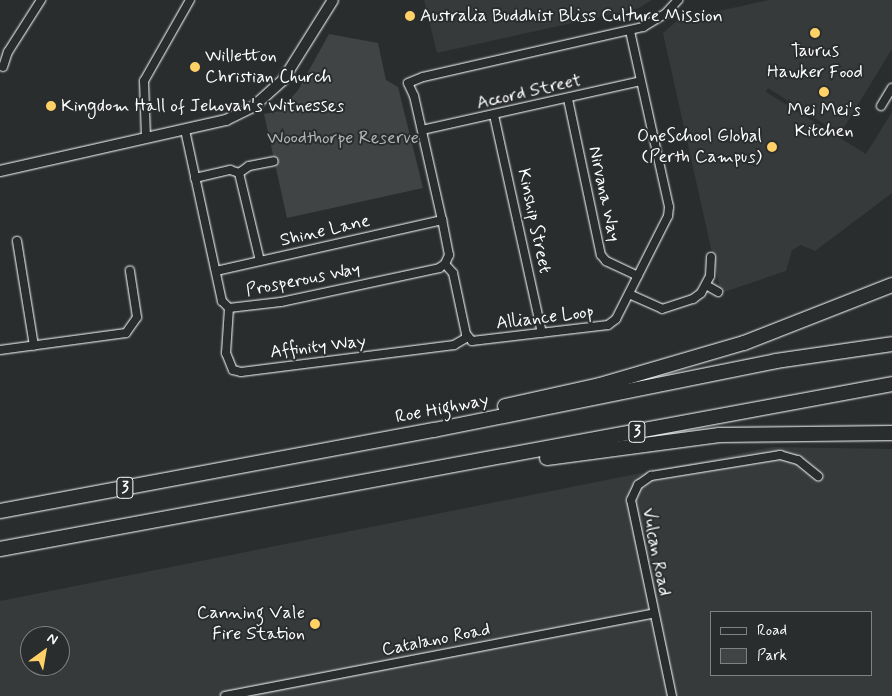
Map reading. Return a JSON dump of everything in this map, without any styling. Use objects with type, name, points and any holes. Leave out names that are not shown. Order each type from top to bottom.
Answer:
[{"type":"highway","points":[[434,430],[510,405],[600,385],[744,343],[892,285]]},
{"type":"highway","name":"Roe Highway","points":[[0,511],[434,430],[766,363],[892,344]]},
{"type":"highway","name":"3","points":[[0,549],[892,384]]},
{"type":"highway","points":[[381,480],[719,435],[892,433]]},
{"type":"street","points":[[3,67],[8,52],[41,0]]},
{"type":"street","points":[[146,138],[144,81],[190,0]]},
{"type":"street","points":[[0,171],[226,120],[264,99],[283,80],[332,0]]},
{"type":"street","points":[[468,337],[453,274],[445,264],[448,255],[442,220],[422,130],[408,83],[647,26],[666,13],[678,0]]},
{"type":"street","name":"Alliance Loop","points":[[468,337],[477,342],[613,323],[629,294],[669,207],[630,31]]},
{"type":"street","name":"Accord Street","points":[[422,130],[568,99],[641,81]]},
{"type":"street","points":[[881,106],[892,88]]},
{"type":"street","name":"Nirvana Way","points":[[568,99],[602,255],[606,261],[638,276]]},
{"type":"street","name":"Kinship Street","points":[[494,115],[542,333]]},
{"type":"street","name":"Prosperous Way","points":[[185,130],[222,301],[229,308],[281,302],[439,268],[445,264]]},
{"type":"street","points":[[239,173],[249,166],[274,161]]},
{"type":"street","points":[[195,178],[230,170],[239,173]]},
{"type":"street","points":[[239,173],[260,261]]},
{"type":"street","name":"Shine Lane","points":[[216,271],[442,220]]},
{"type":"street","points":[[17,241],[34,346]]},
{"type":"street","points":[[629,294],[662,309],[692,299],[706,285],[712,266],[711,258]]},
{"type":"street","points":[[0,350],[119,335],[132,329],[138,317],[130,271]]},
{"type":"street","points":[[706,285],[718,292]]},
{"type":"street","name":"Affinity Way","points":[[229,308],[226,353],[233,370],[241,372],[454,345],[468,337]]},
{"type":"street","name":"Vulcan Road","points":[[672,696],[652,614],[631,500],[638,485],[651,476],[780,455],[798,460],[818,476]]},
{"type":"street","name":"Catalano Road","points":[[225,696],[652,614]]},
{"type":"shaded area","points":[[424,0],[652,0],[639,8],[437,53]]},
{"type":"shaded area","name":"OneSchool Global (Perth Campus)","points":[[769,0],[892,0],[892,49],[840,134],[768,88],[766,92],[866,154],[892,112],[892,193],[815,251],[801,245],[792,250],[786,271],[721,293],[663,33],[678,20]]},
{"type":"shaded area","points":[[772,447],[892,449],[892,696],[0,696],[0,601]]},
{"type":"green space","name":"Woodthorpe Reserve","points":[[329,34],[378,43],[386,80],[398,87],[423,188],[287,218],[264,114],[280,111],[298,90]]},
{"type":"place","name":"Australia Buddhist Bliss Culture Mission","points":[[410,16]]},
{"type":"place","name":"Taurus Hawker Food","points":[[815,33]]},
{"type":"place","name":"Willetton Christian Church","points":[[195,67]]},
{"type":"place","name":"Mei Mei's Kitchen","points":[[824,92]]},
{"type":"place","name":"Kingdom Hall of Jehovah's Witnesses","points":[[51,106]]},
{"type":"place","name":"OneSchool Global (Perth Campus)","points":[[772,147]]},
{"type":"place","name":"Canning Vale Fire Station","points":[[315,624]]}]
